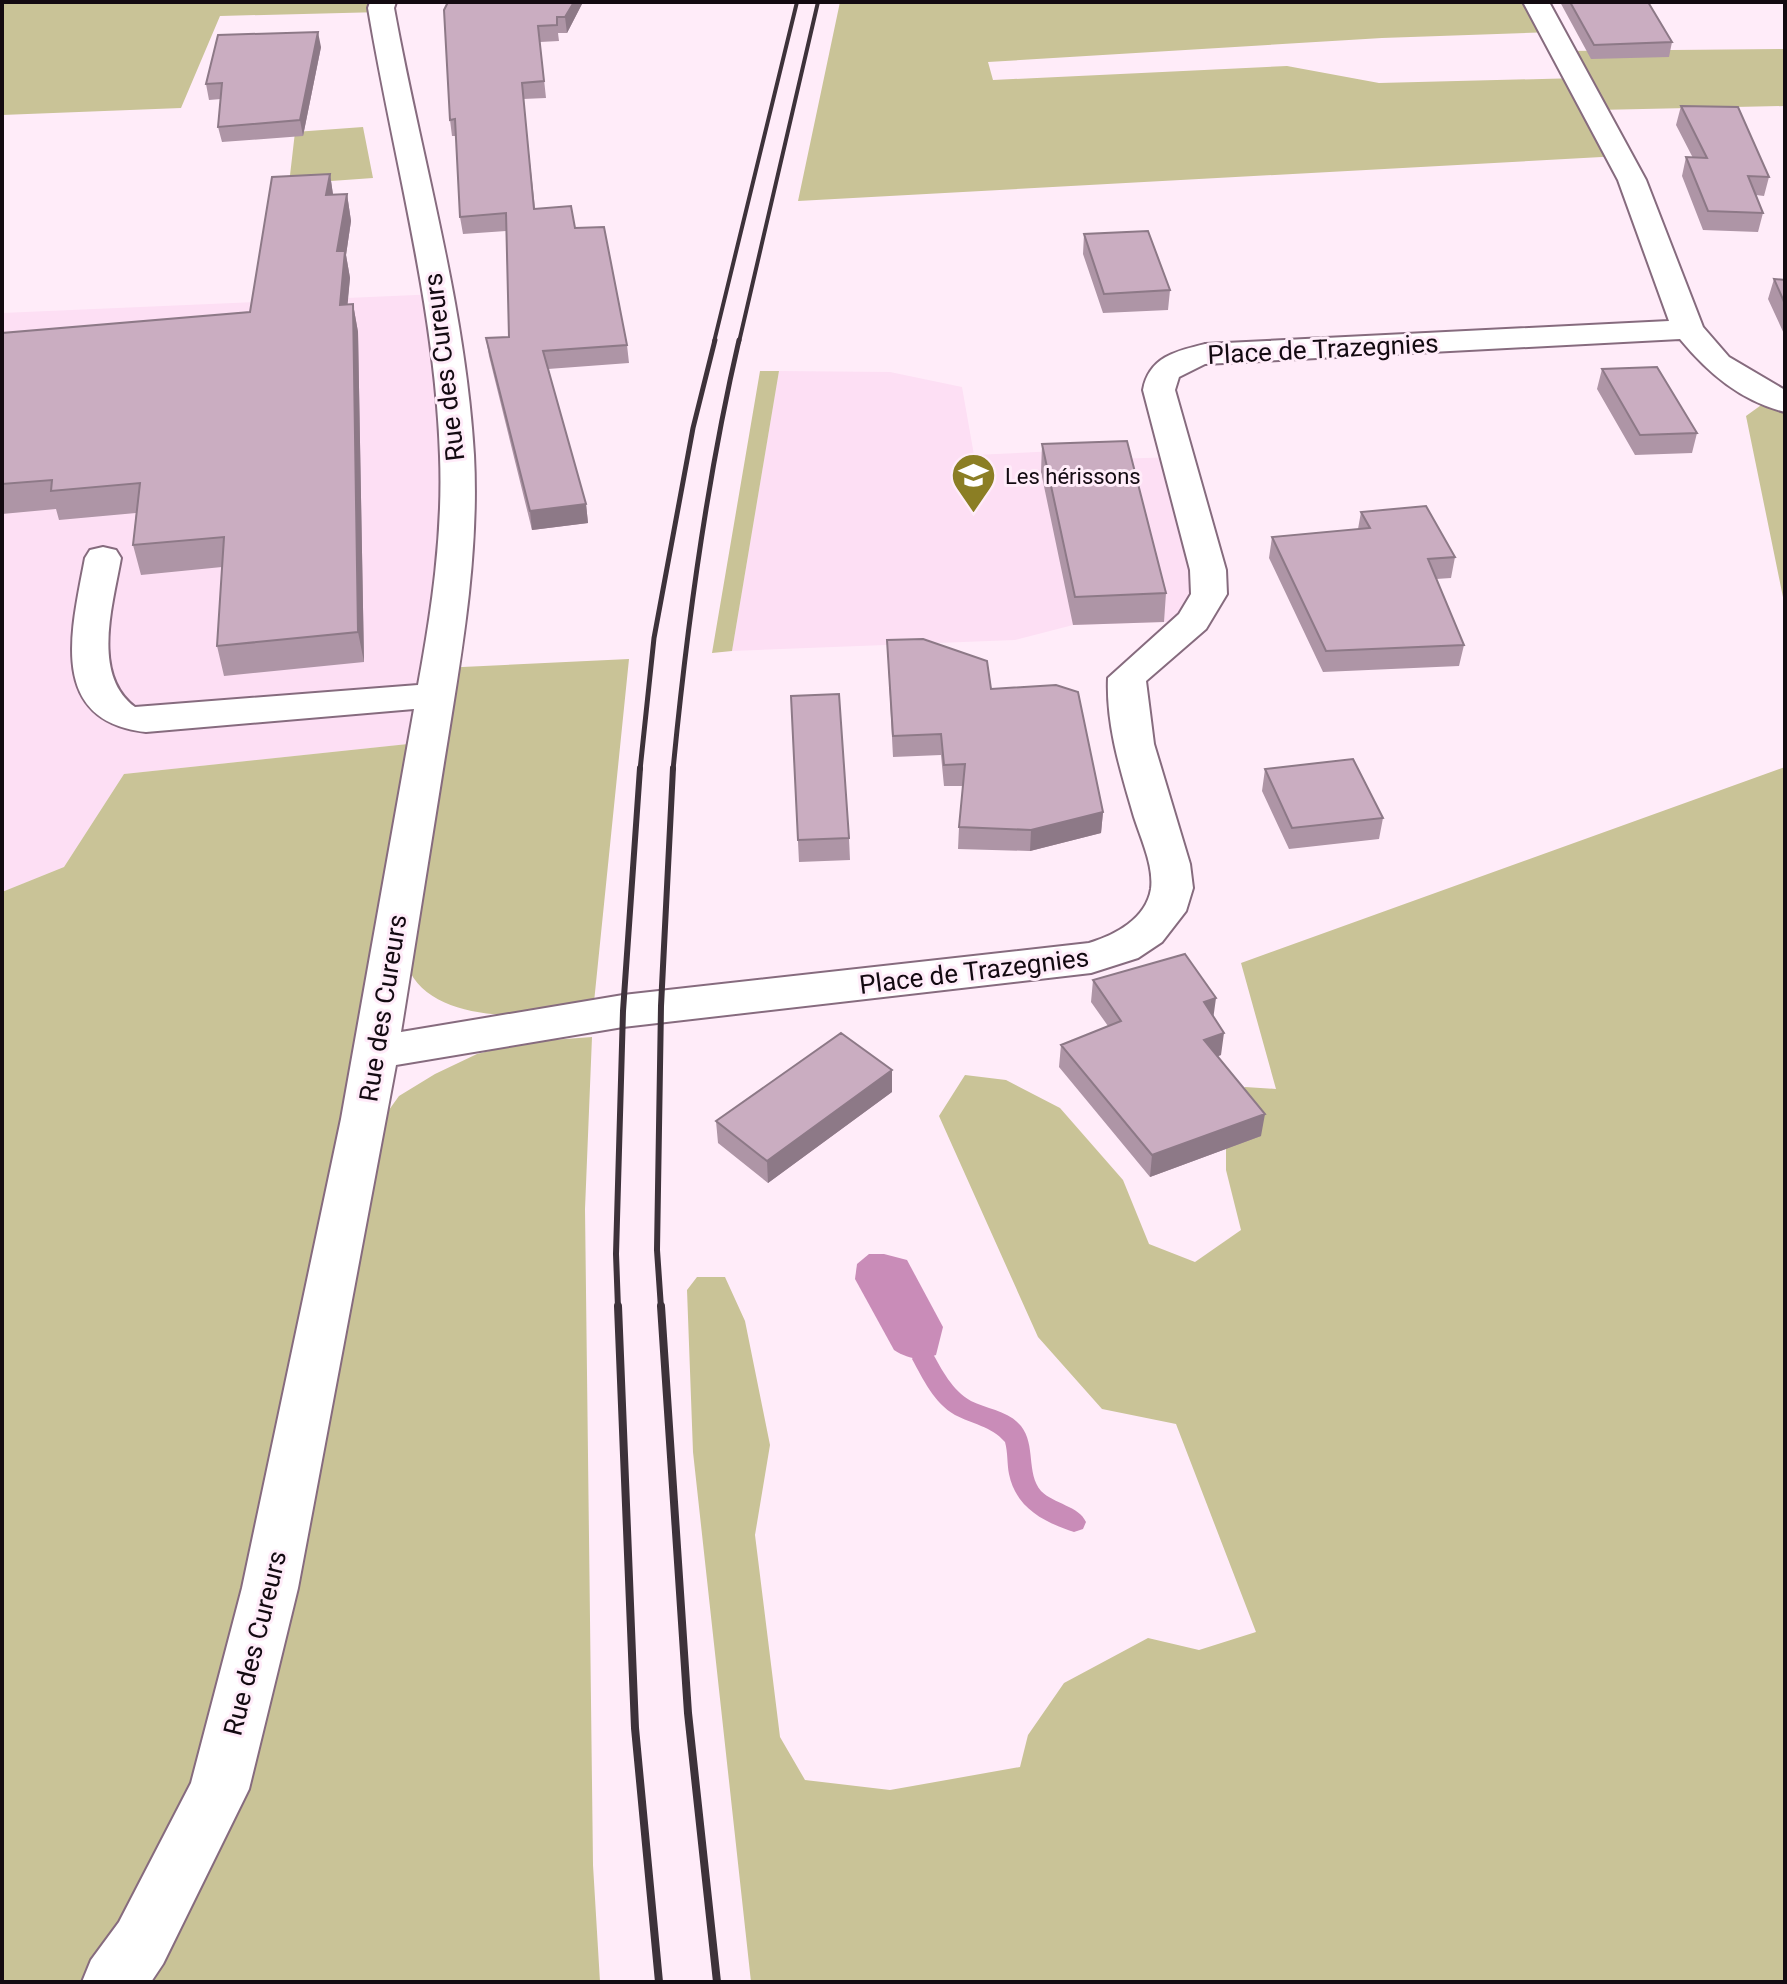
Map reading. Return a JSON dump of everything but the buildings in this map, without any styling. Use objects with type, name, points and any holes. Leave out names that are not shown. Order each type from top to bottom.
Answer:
[{"type":"street","name":"Rue des Cureurs","points":[[113,1982],[141,1943],[219,1789],[270,1588],[339,1253],[436,695],[457,537],[457,456],[439,294],[399,112],[382,12],[383,2]]},
{"type":"street","points":[[1536,2],[1632,180],[1688,329],[1718,364],[1754,388],[1785,402]]},
{"type":"street","name":"Place de Trazegnies","points":[[375,1052],[623,1011],[969,974],[1091,958],[1123,948],[1147,932],[1165,911],[1172,888],[1169,864],[1129,721],[1125,696],[1127,678],[1193,621],[1209,594],[1208,570],[1159,390],[1160,377],[1167,368],[1205,354],[1688,329]]},
{"type":"street","points":[[103,558],[89,655],[95,683],[104,700],[121,716],[146,720],[436,695]]},
{"type":"shaded area","points":[[2,2],[383,2],[382,12],[220,16],[181,108],[2,115]]},
{"type":"shaded area","points":[[840,2],[1536,2],[1553,32],[1382,38],[988,62],[993,80],[1287,66],[1379,83],[1579,78],[1565,51],[1785,49],[1785,106],[1597,110],[1620,156],[798,201]]},
{"type":"shaded area","points":[[363,127],[373,178],[289,184],[295,132]]},
{"type":"shaded area","points":[[439,294],[457,456],[428,742],[124,774],[64,867],[2,892],[2,313]]},
{"type":"shaded area","points":[[760,371],[779,371],[732,651],[712,653]]},
{"type":"shaded area","name":"Les hérissons","points":[[779,371],[890,372],[962,387],[974,455],[1078,450],[1081,460],[1177,457],[1208,570],[1193,621],[1073,625],[1015,640],[732,651]]},
{"type":"shaded area","points":[[1771,398],[1785,402],[1785,607],[1746,416]]},
{"type":"shaded area","points":[[629,659],[593,1012],[520,1016],[467,1010],[444,1002],[424,990],[410,972],[381,1121],[399,1096],[477,1054],[525,1042],[592,1037],[585,1209],[593,1865],[600,1982],[2,1982],[2,892],[64,867],[124,774],[427,742],[441,668]]},
{"type":"shaded area","points":[[1785,767],[1785,1982],[751,1982],[693,1452],[687,1290],[697,1277],[725,1277],[745,1321],[770,1445],[755,1535],[780,1737],[805,1780],[890,1790],[1020,1767],[1028,1735],[1064,1683],[1148,1638],[1199,1650],[1256,1632],[1176,1424],[1102,1409],[1038,1337],[939,1116],[965,1075],[1006,1080],[1060,1108],[1123,1180],[1149,1244],[1195,1262],[1241,1230],[1226,1170],[1226,1105],[1245,1087],[1276,1089],[1241,963]]},
{"type":"shaded area","points":[[869,1254],[907,1260],[943,1327],[936,1355],[914,1358],[894,1350],[855,1279],[857,1264]]},
{"type":"waterway","points":[[924,1359],[938,1384],[952,1400],[1000,1423],[1012,1433],[1019,1448],[1022,1476],[1030,1494],[1036,1502],[1074,1522]]},
{"type":"railway","points":[[714,342],[797,2]]},
{"type":"railway","points":[[739,342],[818,2]]},
{"type":"railway","points":[[640,770],[654,638],[693,428],[715,340]]},
{"type":"railway","points":[[673,770],[699,554],[739,340]]},
{"type":"railway","points":[[618,1308],[616,1254],[623,1011],[640,768]]},
{"type":"railway","points":[[661,1308],[657,1250],[661,1006],[673,768]]},
{"type":"railway","points":[[618,1306],[635,1728],[659,1982]]},
{"type":"railway","points":[[661,1306],[688,1713],[717,1982]]},
{"type":"place","name":"Les hérissons","points":[[974,515]]}]
